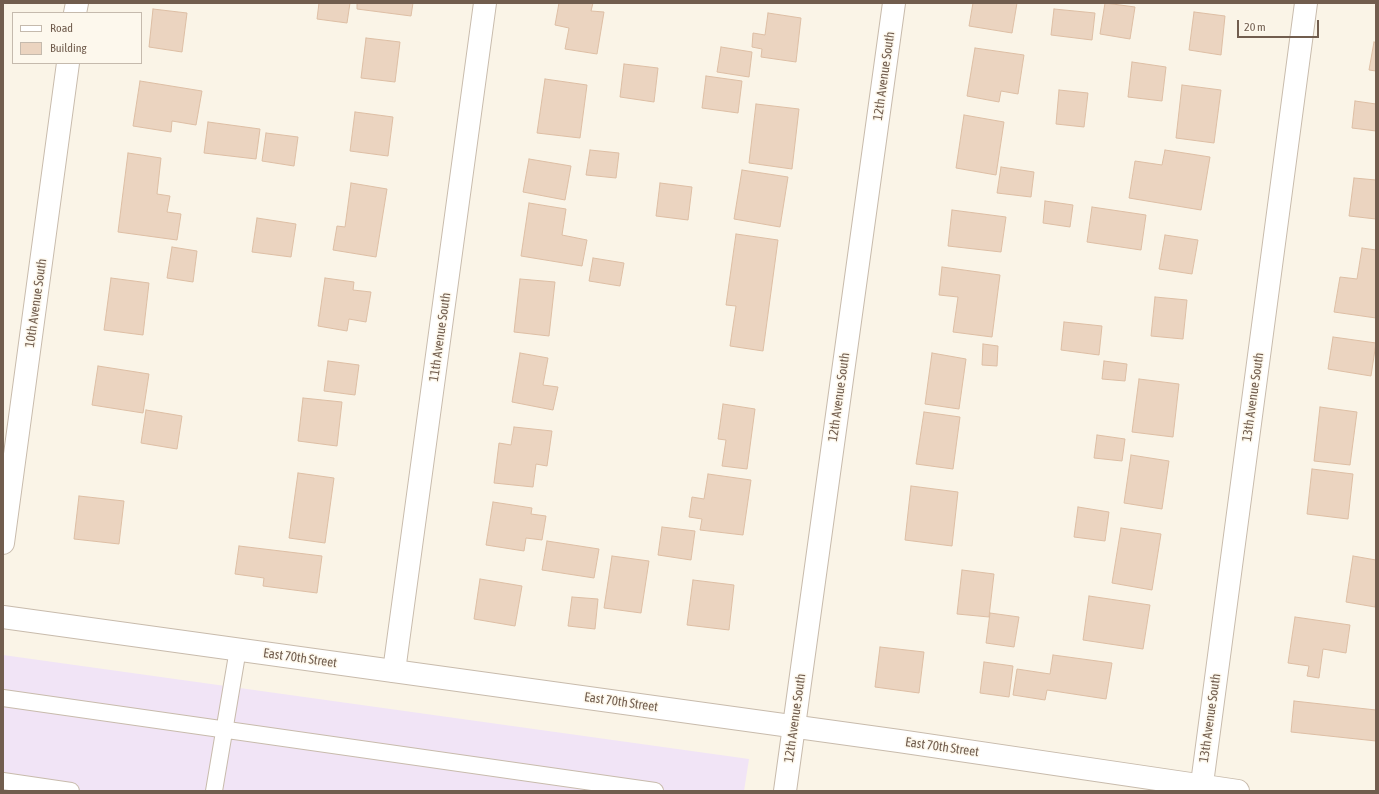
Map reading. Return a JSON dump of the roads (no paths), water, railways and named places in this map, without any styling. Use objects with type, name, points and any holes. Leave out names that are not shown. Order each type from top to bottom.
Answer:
[{"type":"street","name":"11th Avenue South","points":[[394,671],[485,3]]},
{"type":"street","name":"12th Avenue South","points":[[785,791],[894,3]]},
{"type":"street","name":"13th Avenue South","points":[[1201,788],[1306,3]]},
{"type":"street","name":"10th Avenue South","points":[[3,543],[68,64]]},
{"type":"street","name":"East 70th Street","points":[[3,617],[794,726],[1201,788],[1238,791]]},
{"type":"lane","points":[[214,791],[238,649]]},
{"type":"lane","points":[[3,698],[655,791]]},
{"type":"lane","points":[[3,781],[71,791]]}]
